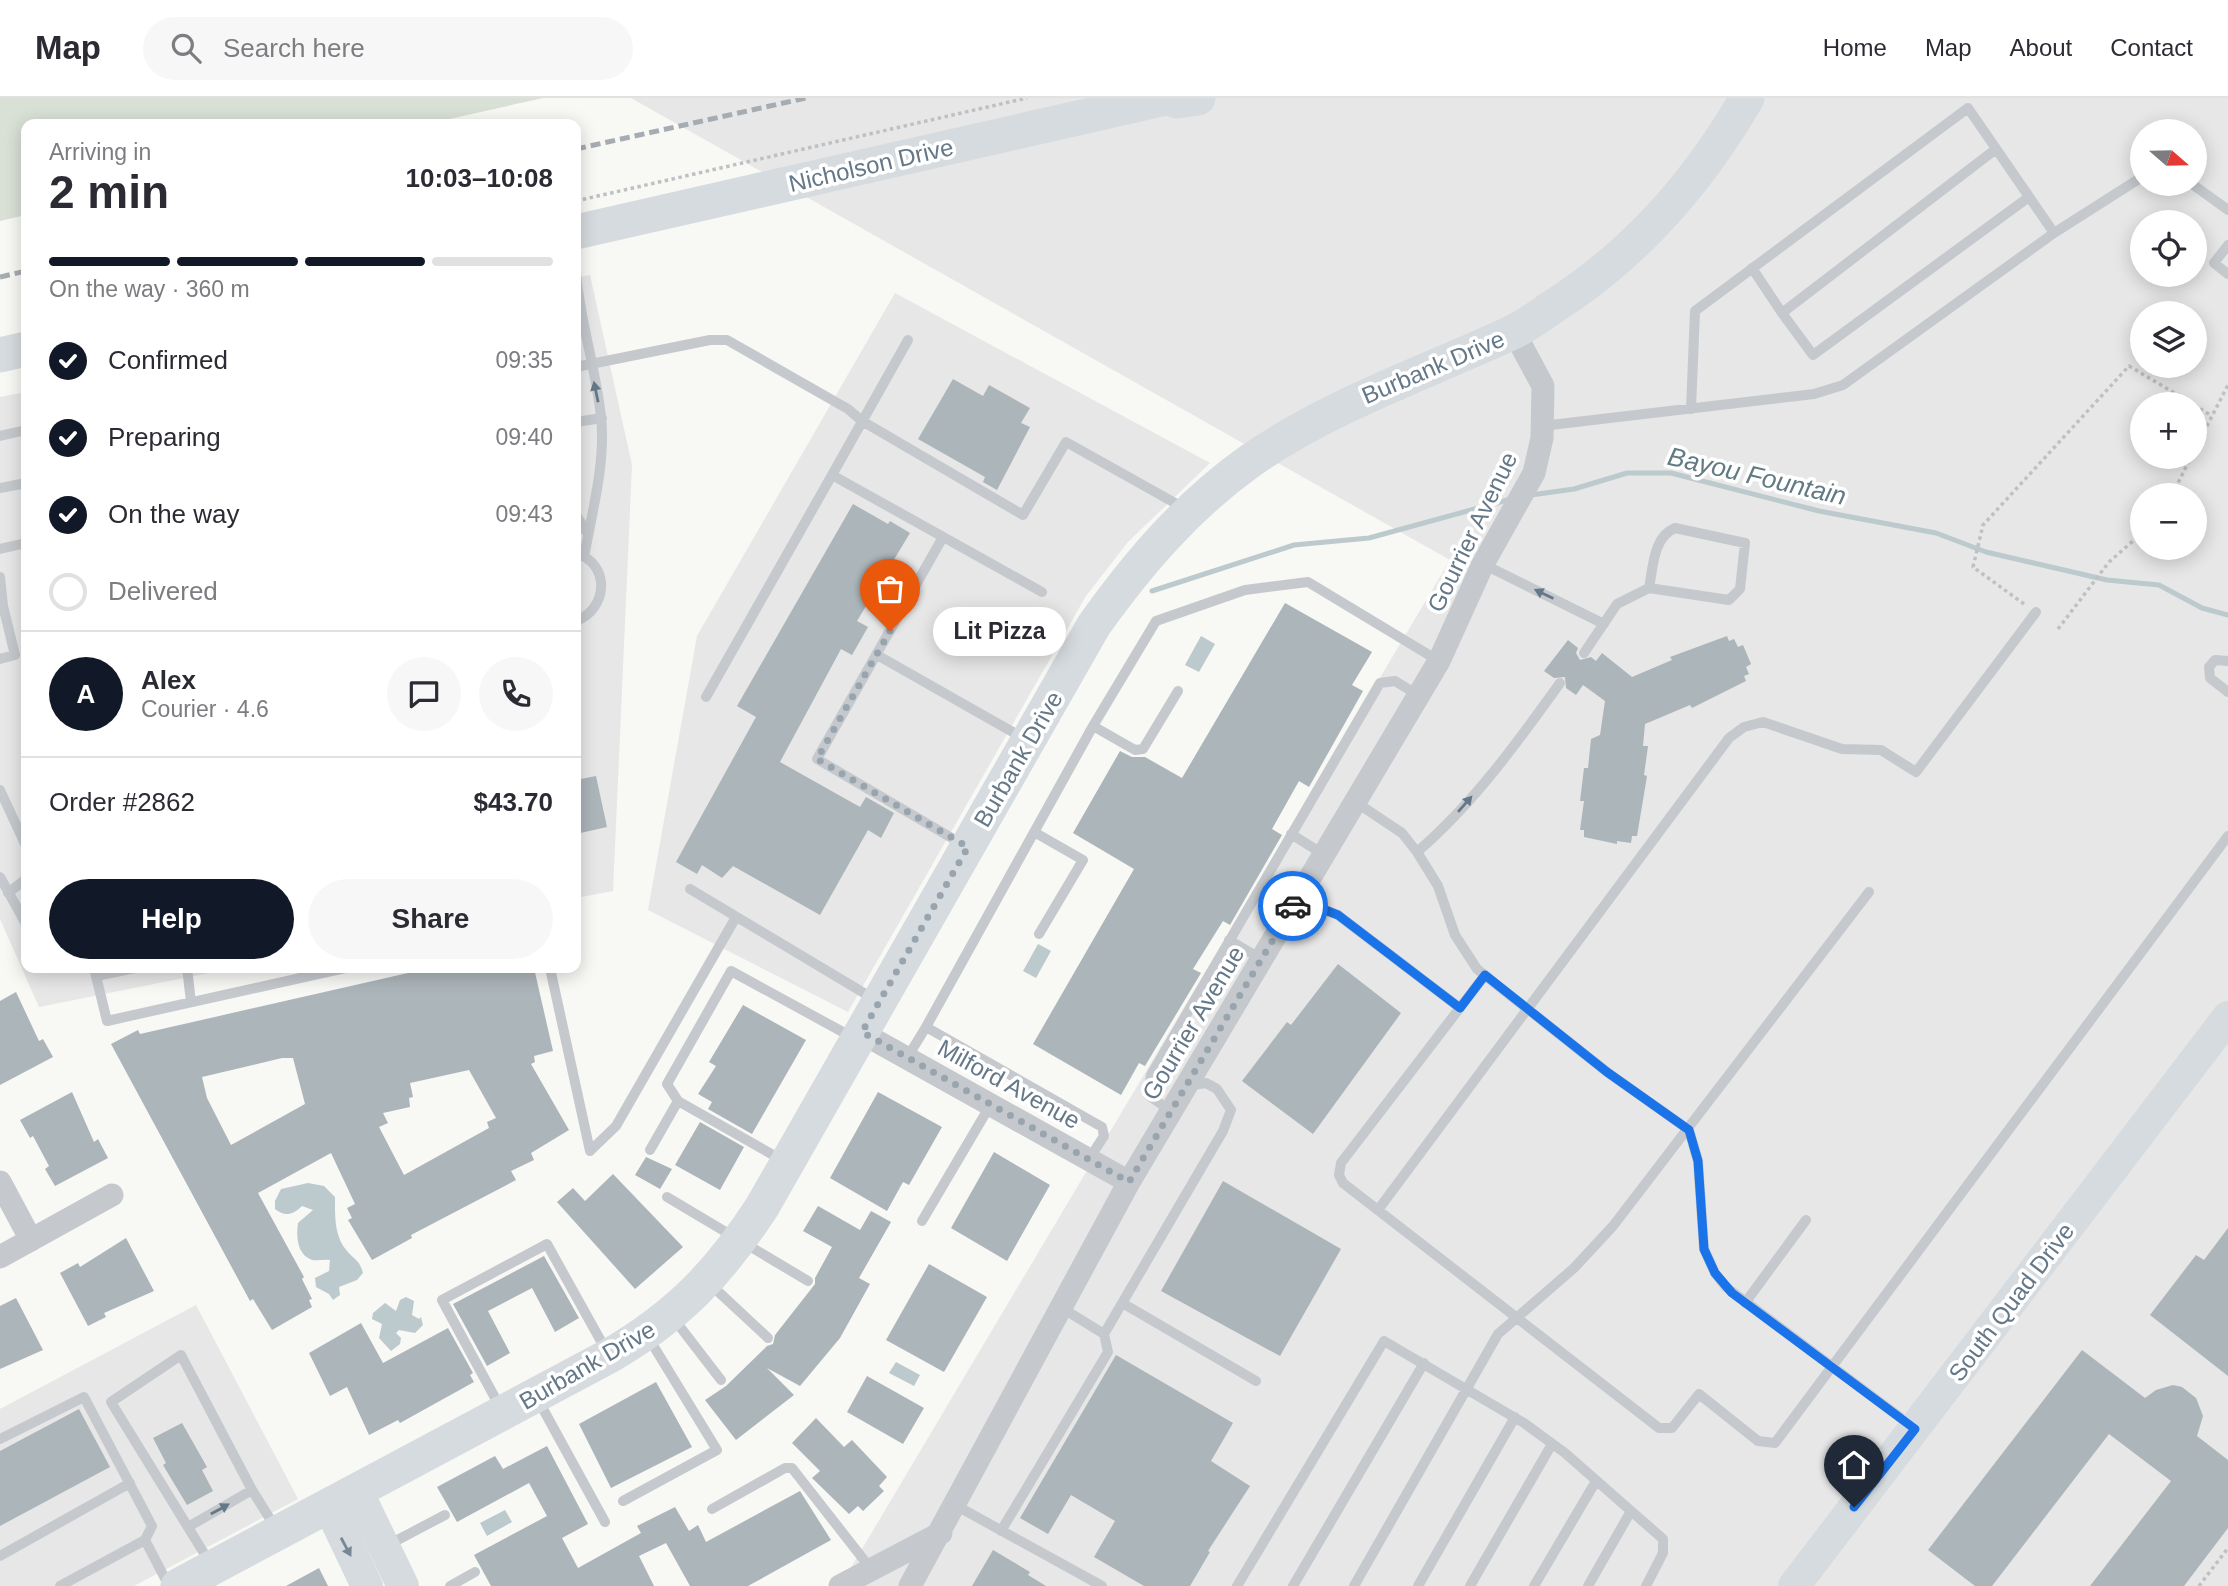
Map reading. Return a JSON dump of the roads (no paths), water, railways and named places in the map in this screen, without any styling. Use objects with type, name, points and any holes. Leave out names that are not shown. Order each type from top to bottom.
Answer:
[{"type":"main road","name":"Nicholson Drive","points":[[581,231],[1168,98],[1177,101],[1198,98]]},
{"type":"main road","name":"Burbank Drive","points":[[178,1586],[609,1356],[659,1326],[708,1281],[740,1241],[787,1162],[1094,625],[1150,551],[1189,511],[1252,460],[1351,402],[1514,332],[1588,283],[1651,230],[1702,169],[1747,98]]},
{"type":"main road","points":[[0,355],[21,350]]},
{"type":"street","name":"Gourrier Avenue","points":[[910,1586],[1129,1182],[1438,661],[1487,557],[1534,473],[1542,426],[1543,386],[1514,332]]},
{"type":"street","name":"South Quad Drive","points":[[1794,1586],[2228,1017]]},
{"type":"street","name":"Milford Avenue","points":[[860,1036],[907,1058],[1129,1182]]},
{"type":"street","points":[[0,1182],[31,1240]]},
{"type":"street","points":[[0,1257],[112,1195]]},
{"type":"street","points":[[343,1499],[383,1547],[403,1586]]},
{"type":"street","points":[[343,1499],[367,1586]]},
{"type":"street","points":[[840,1586],[941,1533]]},
{"type":"lane","points":[[1690,409],[1695,311],[1968,108],[2054,233]]},
{"type":"lane","points":[[1782,313],[1996,149]]},
{"type":"lane","points":[[1542,426],[1814,394],[1843,385],[2054,233],[2130,185]]},
{"type":"lane","points":[[2207,194],[2228,209]]},
{"type":"lane","points":[[1752,268],[1813,355],[2029,197]]},
{"type":"lane","points":[[2228,245],[2214,262],[2228,274]]},
{"type":"lane","points":[[581,324],[602,418],[598,471],[588,534],[581,552]]},
{"type":"lane","points":[[581,367],[710,340],[727,340],[848,409],[862,421],[1023,516],[1066,442],[1189,511]]},
{"type":"lane","points":[[705,697],[908,340]]},
{"type":"lane","points":[[581,421],[602,418]]},
{"type":"lane","points":[[0,436],[21,431]]},
{"type":"lane","points":[[832,475],[1042,592]]},
{"type":"lane","points":[[0,488],[21,484]]},
{"type":"lane","points":[[581,523],[588,534]]},
{"type":"lane","points":[[1584,653],[1617,604],[1649,588],[1729,600],[1740,589],[1745,543],[1675,528],[1666,531],[1659,541],[1649,588]]},
{"type":"lane","points":[[943,537],[817,759],[968,847]]},
{"type":"lane","points":[[0,549],[21,544]]},
{"type":"lane","points":[[581,556],[597,569],[602,591],[592,612],[581,618]]},
{"type":"lane","points":[[1487,557],[1604,624]]},
{"type":"lane","points":[[0,577],[2,607],[15,655],[0,659]]},
{"type":"lane","points":[[907,1058],[1093,726],[1156,621],[1245,590],[1308,582],[1438,661]]},
{"type":"lane","points":[[1378,1210],[1729,738],[1744,727],[1763,722],[1842,749],[1881,750],[1916,772],[2036,612]]},
{"type":"lane","points":[[877,654],[1028,741]]},
{"type":"lane","points":[[2228,661],[2215,660],[2209,667],[2210,678],[2228,692]]},
{"type":"lane","points":[[1171,1111],[1147,1095],[1151,1074],[1380,683],[1395,681],[1418,695]]},
{"type":"lane","points":[[1417,852],[1447,826],[1514,748],[1560,683]]},
{"type":"lane","points":[[1093,726],[1135,750],[1143,748],[1178,691]]},
{"type":"lane","points":[[0,790],[21,835]]},
{"type":"lane","points":[[1354,802],[1402,833],[1417,852],[1438,886],[1455,935],[1485,975],[1689,1130],[1698,1161],[1707,1257],[1720,1281],[1745,1303],[1915,1429]]},
{"type":"lane","points":[[1034,832],[1083,860],[1039,934]]},
{"type":"lane","points":[[1292,834],[1323,854]]},
{"type":"lane","points":[[1485,975],[1341,1163],[1339,1174],[1343,1183],[1516,1318],[1666,1430],[1672,1428],[1699,1394],[1758,1441],[1775,1443],[2228,836]]},
{"type":"lane","points":[[0,877],[21,915]]},
{"type":"lane","points":[[8,893],[21,884]]},
{"type":"lane","points":[[690,889],[880,1002]]},
{"type":"lane","points":[[1353,1586],[1498,1334],[1574,1268],[1614,1226],[1869,892]]},
{"type":"lane","points":[[1297,899],[1338,915],[1460,1008]]},
{"type":"lane","points":[[551,973],[590,1151],[616,1126],[736,917]]},
{"type":"lane","points":[[1229,940],[1261,959]]},
{"type":"lane","points":[[787,1162],[678,1101],[667,1084],[731,971],[860,1036]]},
{"type":"lane","points":[[95,973],[107,1021],[322,973]]},
{"type":"lane","points":[[188,973],[191,1002]]},
{"type":"lane","points":[[926,1027],[1102,1127],[1104,1136],[1089,1159]]},
{"type":"lane","points":[[1104,1334],[1223,1131],[1231,1110],[1217,1089],[1206,1083],[1185,1087]]},
{"type":"lane","points":[[650,1150],[678,1101]]},
{"type":"lane","points":[[922,1221],[990,1104]]},
{"type":"lane","points":[[667,1197],[808,1281]]},
{"type":"lane","points":[[1745,1303],[1807,1220]]},
{"type":"lane","points":[[503,1413],[442,1300],[547,1244],[609,1356]]},
{"type":"lane","points":[[708,1281],[768,1338]]},
{"type":"lane","points":[[1124,1304],[1256,1381]]},
{"type":"lane","points":[[1001,1531],[1108,1352],[1104,1334],[1062,1308]]},
{"type":"lane","points":[[659,1326],[721,1380]]},
{"type":"lane","points":[[623,1501],[717,1450],[659,1326]]},
{"type":"lane","points":[[1237,1586],[1384,1341],[1515,1417],[1597,1480],[1662,1539],[1663,1553],[1646,1586]]},
{"type":"lane","points":[[212,1567],[111,1402],[181,1355],[252,1490],[279,1533]]},
{"type":"lane","points":[[1293,1586],[1424,1363]]},
{"type":"lane","points":[[536,1395],[605,1522]]},
{"type":"lane","points":[[0,1440],[84,1397],[152,1526],[145,1540],[60,1586]]},
{"type":"lane","points":[[1418,1586],[1515,1417]]},
{"type":"lane","points":[[1470,1586],[1552,1444]]},
{"type":"lane","points":[[712,1509],[785,1468],[792,1468],[871,1569]]},
{"type":"lane","points":[[1534,1586],[1597,1480]]},
{"type":"lane","points":[[0,1556],[130,1483]]},
{"type":"lane","points":[[187,1527],[252,1490]]},
{"type":"lane","points":[[955,1506],[1102,1586]]},
{"type":"lane","points":[[1588,1586],[1631,1511]]},
{"type":"lane","points":[[383,1547],[445,1515]]},
{"type":"lane","points":[[145,1540],[169,1586]]},
{"type":"lane","points":[[450,1586],[475,1572]]},
{"type":"waterway","name":"Bayou Fountain","points":[[1531,495],[1574,489],[1627,473],[1671,473],[1819,511],[1936,533],[1986,552],[2107,580],[2159,585],[2202,608],[2228,615]]},
{"type":"waterway","name":"Bayou Fountain","points":[[1152,591],[1294,545],[1369,538],[1511,499]]},
{"type":"railway","points":[[581,148],[806,98]]},
{"type":"railway","points":[[0,277],[21,272]]},
{"type":"place","name":"Lit Pizza","points":[[890,631]]}]
